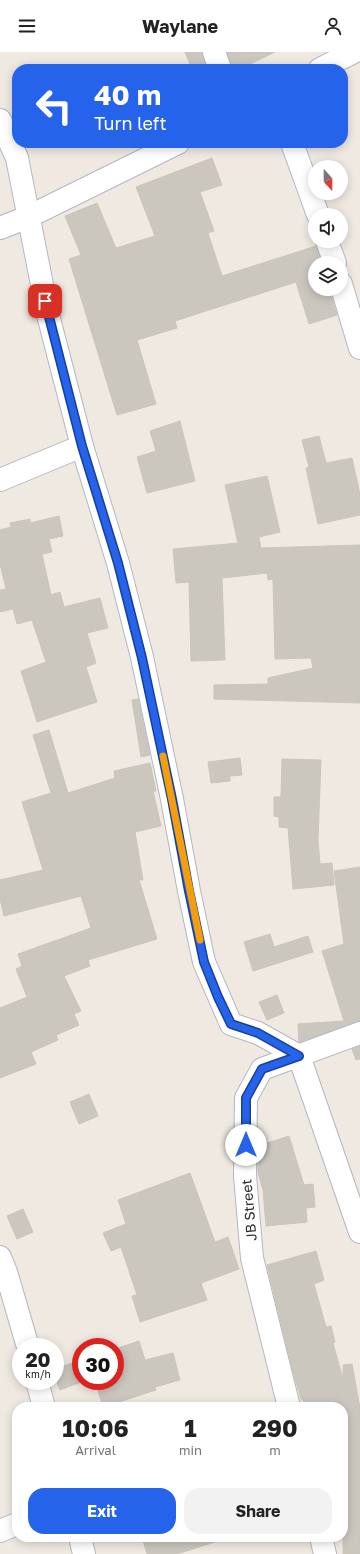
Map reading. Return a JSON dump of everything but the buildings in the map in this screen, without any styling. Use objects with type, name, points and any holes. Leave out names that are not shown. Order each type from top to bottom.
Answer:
[{"type":"street","points":[[214,52],[218,64]]},
{"type":"street","points":[[330,64],[354,52]]},
{"type":"street","points":[[0,120],[12,147]]},
{"type":"street","points":[[13,148],[17,158],[48,315],[82,446],[118,563],[142,658],[172,799],[204,962],[231,1024],[258,1033],[299,1056],[360,1232]]},
{"type":"street","points":[[0,228],[28,217],[168,148]]},
{"type":"street","points":[[294,148],[315,208]]},
{"type":"street","points":[[345,296],[360,348]]},
{"type":"street","points":[[0,480],[82,446]]},
{"type":"street","name":"JB Street","points":[[288,1402],[252,1258],[245,1176],[246,1098],[262,1069],[360,1033]]},
{"type":"street","points":[[2,1268],[25,1338]]},
{"type":"street","points":[[39,1390],[43,1402]]},
{"type":"street","points":[[0,1531],[12,1526]]},
{"type":"street","points":[[81,1542],[84,1554]]},
{"type":"street","points":[[322,1542],[325,1554]]},
{"type":"slow traffic","points":[[163,756],[200,940]]},
{"type":"route","points":[[45,301],[82,446],[118,563],[142,658],[172,799],[204,962],[231,1024],[258,1033],[299,1056],[262,1069],[246,1098],[246,1145]]}]
